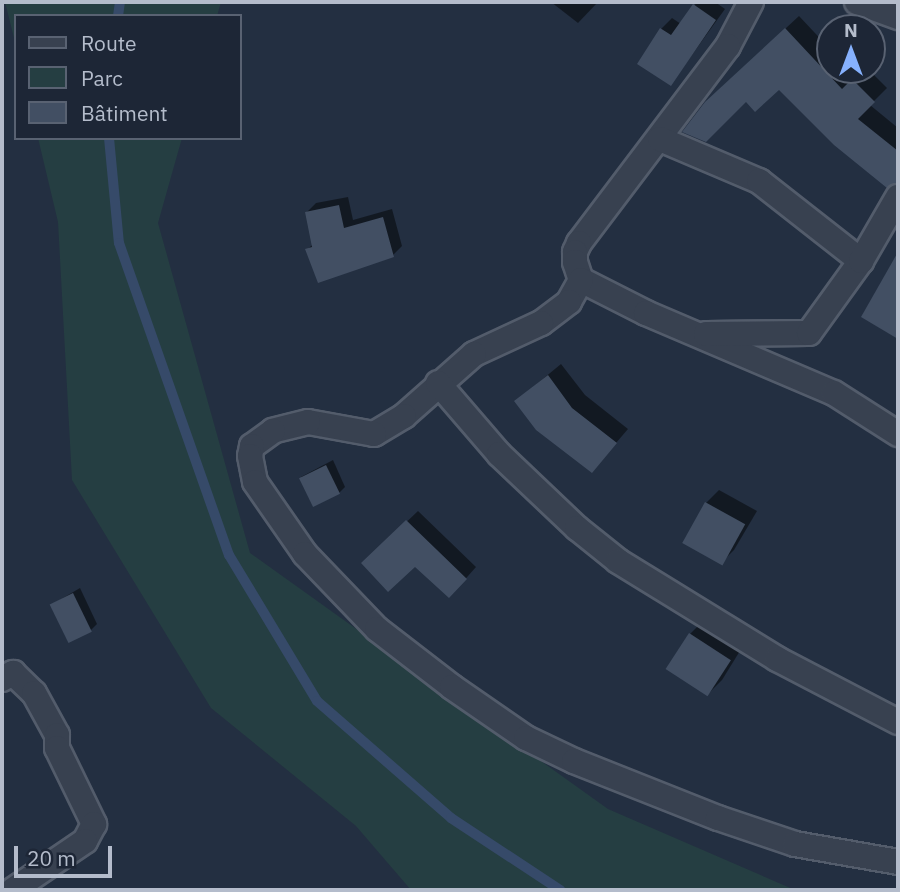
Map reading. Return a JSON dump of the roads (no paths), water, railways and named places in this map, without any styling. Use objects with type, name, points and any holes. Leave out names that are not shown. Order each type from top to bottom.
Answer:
[{"type":"street","points":[[751,2],[728,46],[579,243],[575,262],[581,280],[646,313],[834,393],[898,434]]},
{"type":"street","points":[[857,2],[898,15]]},
{"type":"street","points":[[660,139],[759,181],[861,261]]},
{"type":"street","points":[[697,334],[809,333],[861,261],[898,197]]},
{"type":"street","points":[[581,280],[569,302],[541,323],[474,354],[404,416],[374,434],[308,422],[273,431],[252,446],[250,456],[255,482],[305,554],[377,629],[452,687],[526,738],[574,761],[718,818],[794,844],[898,862]]},
{"type":"street","points":[[439,383],[499,454],[577,528],[618,561],[777,659],[898,721]]},
{"type":"street","points":[[2,679],[13,673],[34,693],[57,735],[57,748],[94,824],[85,841],[13,890]]},
{"type":"waterway","points":[[118,14],[120,2]]},
{"type":"waterway","points":[[109,140],[119,243],[229,555],[317,701],[451,818],[560,890]]}]
